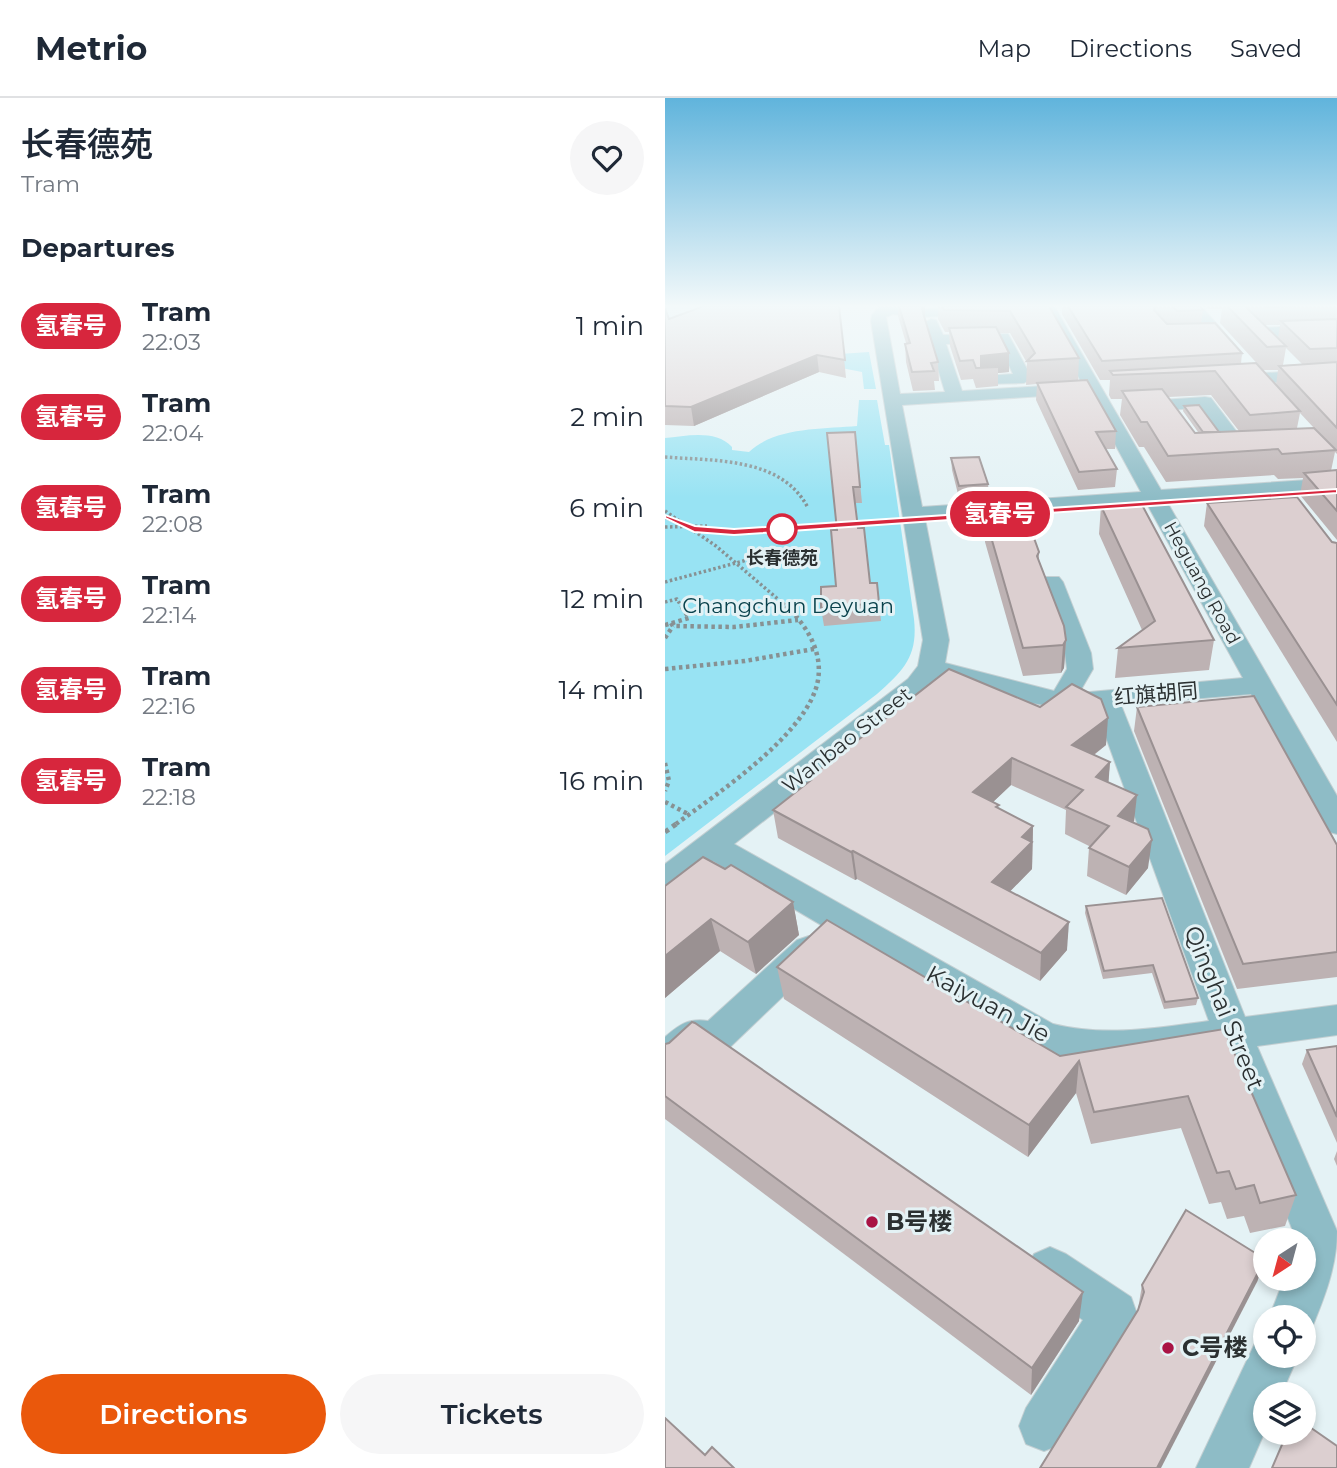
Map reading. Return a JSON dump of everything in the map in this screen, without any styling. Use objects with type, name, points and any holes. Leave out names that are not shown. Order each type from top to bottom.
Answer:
[{"type":"street","points":[[887,370],[936,640],[931,667]]},
{"type":"street","points":[[946,370],[952,390]]},
{"type":"street","points":[[892,400],[1024,378],[1020,370]]},
{"type":"street","name":"Heguang Road","points":[[1087,370],[1337,823]]},
{"type":"street","points":[[1248,370],[1272,397]]},
{"type":"street","points":[[1295,370],[1301,376]]},
{"type":"street","points":[[1215,381],[1337,374]]},
{"type":"street","points":[[952,390],[1101,394],[1166,404],[1205,402],[1239,448]]},
{"type":"street","points":[[1166,404],[1179,423]]},
{"type":"street","points":[[1212,450],[1264,447]]},
{"type":"street","points":[[914,520],[1158,503],[1337,484]]},
{"type":"street","points":[[1158,503],[1295,505],[1337,497]]},
{"type":"street","points":[[1051,582],[1078,653],[1080,670],[1062,699]]},
{"type":"street","name":"红旗胡同","points":[[931,667],[1043,698],[1105,699],[1259,685]]},
{"type":"street","name":"Wanbao Street","points":[[665,881],[879,717],[917,685],[931,667]]},
{"type":"street","name":"Qinghai Street","points":[[1105,699],[1233,1034],[1315,1231],[1315,1254],[1298,1305]]},
{"type":"street","name":"Kaiyuan Jie","points":[[711,845],[1044,1038],[1080,1047],[1137,1047],[1337,1020]]},
{"type":"street","points":[[665,1061],[694,1035],[732,1050],[840,921]]},
{"type":"street","points":[[1023,1251],[1114,1314],[1044,1426]]},
{"type":"street","points":[[1222,1468],[1268,1368]]},
{"type":"path","points":[[665,457],[767,470],[791,482],[800,490],[809,508]]},
{"type":"path","points":[[665,511],[695,528],[785,604],[808,631],[814,649],[818,680],[803,713],[758,760],[665,832]]},
{"type":"path","points":[[665,527],[707,527]]},
{"type":"path","points":[[665,582],[747,560]]},
{"type":"path","points":[[665,602],[677,599],[689,618],[672,624],[665,638]]},
{"type":"path","points":[[665,625],[734,627],[799,620]]},
{"type":"path","points":[[665,668],[745,661],[814,649]]},
{"type":"path","points":[[665,763],[669,781],[665,791]]},
{"type":"path","points":[[665,802],[688,814]]},
{"type":"green space","points":[[851,370],[872,370],[876,389],[864,389],[862,372]]},
{"type":"green space","name":"Changchun Deyuan","points":[[859,400],[877,400],[885,445],[889,445],[914,619],[915,632],[911,653],[902,669],[877,694],[665,856],[665,438],[709,436],[725,441],[732,450],[749,452],[772,438],[786,434],[857,426]]},
{"type":"building","points":[[665,370],[781,370],[691,407],[665,406]]},
{"type":"building","points":[[911,370],[934,371],[912,372]]},
{"type":"building","points":[[1262,370],[1300,411],[1250,415],[1215,371],[1113,375],[1110,371]]},
{"type":"building","points":[[1283,370],[1337,370],[1337,428]]},
{"type":"building","points":[[1087,380],[1116,431],[1096,432],[1117,469],[1079,472],[1037,383]]},
{"type":"building","points":[[1162,389],[1195,433],[1314,428],[1336,450],[1282,454],[1278,449],[1168,456],[1147,422],[1141,422],[1122,391]]},
{"type":"building","points":[[1199,405],[1219,432],[1203,432],[1184,406]]},
{"type":"building","points":[[855,432],[860,487],[853,487],[858,528],[864,528],[870,583],[877,583],[879,603],[821,608],[821,587],[836,586],[831,530],[837,530],[827,433]]},
{"type":"building","points":[[979,457],[988,484],[959,486],[951,458]]},
{"type":"building","points":[[1337,470],[1337,511],[1304,473]]},
{"type":"building","points":[[1297,497],[1332,542],[1337,543],[1337,705],[1207,503]]},
{"type":"building","points":[[1141,503],[1214,640],[1118,648],[1155,621],[1101,506]]},
{"type":"building","points":[[1025,513],[1039,552],[1037,556],[1064,626],[1066,640],[1063,645],[1023,648],[985,516]]},
{"type":"building","points":[[949,669],[1040,707],[1072,684],[1101,699],[1108,718],[1072,745],[1110,762],[1096,777],[1137,795],[1118,816],[1148,829],[1152,840],[1129,867],[1089,848],[1109,826],[1066,807],[1083,790],[1012,758],[973,792],[1033,826],[1022,837],[1032,842],[992,882],[1069,922],[1041,953],[773,810],[811,780],[808,779]]},
{"type":"building","points":[[1254,696],[1337,845],[1337,952],[1243,964],[1137,707]]},
{"type":"building","points":[[703,857],[725,869],[731,865],[793,902],[748,942],[711,919],[665,956],[665,886]]},
{"type":"building","points":[[1162,898],[1198,998],[1165,1002],[1153,965],[1104,971],[1086,906]]},
{"type":"building","points":[[827,920],[1060,1056],[1224,1029],[1296,1195],[1260,1203],[1254,1185],[1236,1189],[1229,1171],[1217,1173],[1188,1096],[1094,1112],[1079,1061],[1029,1125],[777,967]]},
{"type":"building","name":"B号楼","points":[[692,1022],[1083,1292],[1032,1368],[665,1096],[665,1044]]},
{"type":"building","points":[[1337,1046],[1337,1117],[1307,1050]]},
{"type":"building","name":"C号楼","points":[[1186,1210],[1253,1252],[1253,1282],[1157,1468],[1040,1468],[1138,1310],[1144,1292],[1142,1285]]},
{"type":"building","points":[[665,1418],[705,1455],[712,1447],[734,1468],[665,1468]]},
{"type":"building","points":[[1316,1431],[1337,1446],[1337,1468],[1272,1468],[1282,1445],[1316,1445]]},
{"type":"tram line","points":[[665,518],[693,529],[734,532],[1337,491]]},
{"type":"tram line","name":"氢春号","points":[[665,518],[694,529],[734,532],[1337,491]]},
{"type":"place","name":"长春德苑","points":[[782,529]]},
{"type":"place","name":"B号楼","points":[[872,1222]]},
{"type":"place","name":"C号楼","points":[[1168,1348]]}]
